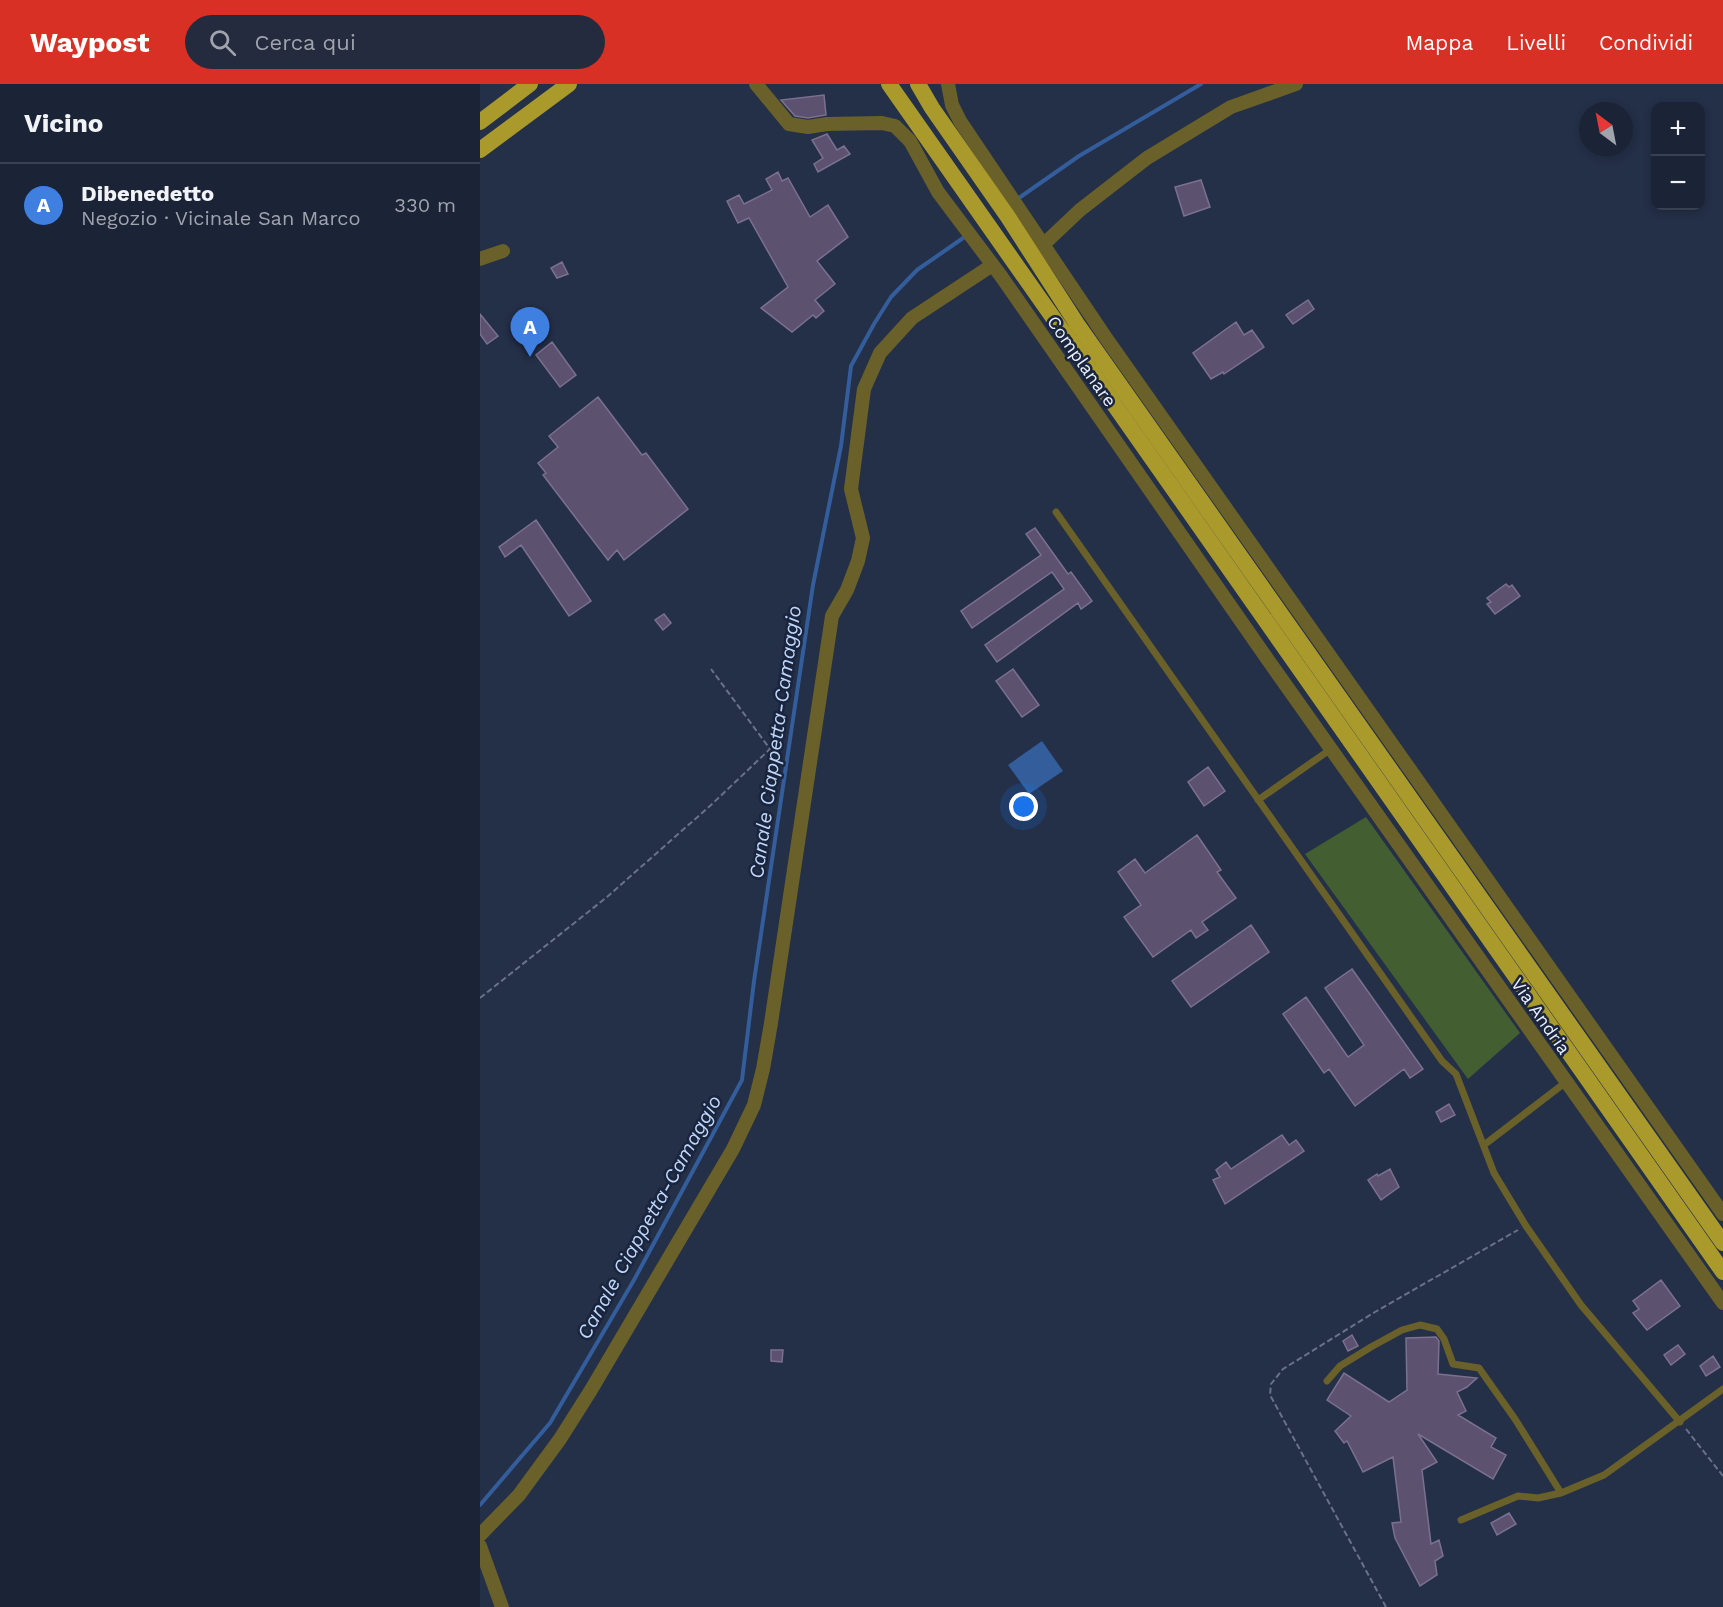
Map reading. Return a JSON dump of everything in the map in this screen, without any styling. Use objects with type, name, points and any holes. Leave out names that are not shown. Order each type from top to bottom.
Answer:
[{"type":"highway","points":[[480,122],[530,84]]},
{"type":"highway","points":[[480,150],[568,84]]},
{"type":"highway","points":[[889,84],[1723,1272]]},
{"type":"highway","points":[[918,84],[932,108],[996,187],[1014,213],[1084,333],[1723,1243]]},
{"type":"street","name":"Complanare","points":[[756,84],[789,124],[808,127],[827,124],[882,123],[894,126],[910,141],[954,216],[1001,276],[1331,749]]},
{"type":"street","points":[[948,84],[952,105],[996,187]]},
{"type":"street","points":[[1044,244],[1080,210],[1147,158],[1231,107],[1296,84]]},
{"type":"street","name":"Complanare","points":[[1014,213],[1044,244],[1113,347],[1361,700]]},
{"type":"street","points":[[480,259],[503,251]]},
{"type":"street","points":[[480,1535],[519,1495],[585,1400],[733,1149],[754,1105],[771,1023],[832,616],[847,590],[858,561],[863,538],[851,489],[864,389],[880,353],[912,318],[992,266]]},
{"type":"street","name":"Via Andria","points":[[1361,700],[1723,1214]]},
{"type":"street","name":"Via Andria","points":[[1331,749],[1723,1304]]},
{"type":"street","points":[[480,1546],[502,1607]]},
{"type":"lane","points":[[1056,512],[1442,1061],[1456,1074],[1494,1173],[1526,1226],[1581,1305],[1680,1422]]},
{"type":"lane","points":[[1258,800],[1331,749]]},
{"type":"lane","points":[[1484,1145],[1566,1082]]},
{"type":"lane","points":[[1327,1381],[1340,1366],[1402,1330],[1420,1325],[1437,1329],[1453,1364],[1479,1368],[1515,1419],[1561,1493]]},
{"type":"lane","points":[[1461,1521],[1518,1496],[1538,1498],[1561,1493],[1604,1475],[1723,1389]]},
{"type":"path","points":[[480,998],[607,897],[770,749],[711,669]]},
{"type":"path","points":[[1386,1607],[1270,1395],[1271,1384],[1283,1369],[1375,1312],[1526,1226]]},
{"type":"path","points":[[1680,1422],[1723,1476]]},
{"type":"green space","points":[[1366,817],[1520,1033],[1468,1079],[1305,854]]},
{"type":"water","points":[[1042,741],[1063,771],[1029,794],[1008,765]]},
{"type":"building","points":[[824,95],[826,115],[808,118],[795,116],[781,100]]},
{"type":"building","points":[[827,134],[837,150],[844,146],[850,154],[818,172],[814,164],[823,158],[812,140]]},
{"type":"building","points":[[778,172],[782,181],[788,178],[810,217],[828,205],[848,237],[817,261],[835,284],[815,300],[824,311],[816,318],[813,315],[792,332],[761,308],[788,287],[749,218],[738,223],[727,201],[739,195],[744,204],[772,190],[766,179]]},
{"type":"building","points":[[1201,180],[1210,207],[1184,216],[1175,187]]},
{"type":"building","points":[[562,262],[568,274],[557,278],[551,268]]},
{"type":"building","points":[[1308,300],[1314,309],[1293,324],[1286,315]]},
{"type":"building","points":[[480,314],[498,336],[487,344],[480,334]]},
{"type":"building","points":[[1236,322],[1244,335],[1252,330],[1264,347],[1224,374],[1223,372],[1211,379],[1193,353]]},
{"type":"building","points":[[552,342],[576,375],[560,387],[536,355]]},
{"type":"building","points":[[598,397],[642,455],[646,453],[688,509],[624,560],[617,550],[608,560],[543,475],[546,473],[538,463],[558,447],[549,436]]},
{"type":"building","points":[[536,520],[591,601],[569,616],[521,545],[505,557],[499,547]]},
{"type":"building","points":[[1035,528],[1068,574],[1071,572],[1092,601],[1081,609],[1078,603],[997,662],[985,645],[1064,589],[1052,572],[972,628],[961,611],[1041,555],[1026,534]]},
{"type":"building","points":[[1506,584],[1509,587],[1512,585],[1520,596],[1495,614],[1487,604],[1491,602],[1487,598]]},
{"type":"building","points":[[664,614],[671,623],[663,630],[655,620]]},
{"type":"building","points":[[1013,669],[1039,705],[1022,717],[996,681]]},
{"type":"building","points":[[1208,767],[1225,791],[1204,806],[1188,782]]},
{"type":"building","points":[[1197,835],[1221,870],[1217,872],[1236,898],[1202,922],[1208,930],[1196,938],[1191,930],[1153,957],[1124,917],[1141,905],[1118,872],[1135,859],[1145,873]]},
{"type":"building","points":[[1251,925],[1269,952],[1191,1007],[1172,981]]},
{"type":"building","points":[[1352,969],[1423,1069],[1410,1078],[1404,1069],[1355,1106],[1329,1069],[1324,1073],[1283,1014],[1306,997],[1348,1057],[1364,1045],[1325,988]]},
{"type":"building","points":[[1449,1104],[1455,1115],[1441,1122],[1436,1112]]},
{"type":"building","points":[[1282,1135],[1289,1145],[1296,1140],[1304,1151],[1225,1204],[1213,1180],[1220,1177],[1216,1170],[1226,1162],[1231,1169]]},
{"type":"building","points":[[1390,1169],[1399,1187],[1381,1200],[1368,1180]]},
{"type":"building","points":[[1661,1280],[1680,1306],[1647,1330],[1633,1313],[1639,1309],[1633,1301]]},
{"type":"building","points":[[1352,1335],[1358,1346],[1348,1351],[1343,1341]]},
{"type":"building","points":[[1436,1337],[1439,1341],[1438,1374],[1477,1378],[1457,1392],[1466,1411],[1458,1415],[1496,1438],[1491,1447],[1506,1455],[1493,1479],[1418,1434],[1437,1462],[1422,1470],[1431,1544],[1439,1540],[1443,1556],[1435,1561],[1437,1575],[1420,1586],[1395,1538],[1392,1523],[1401,1522],[1393,1457],[1363,1472],[1347,1441],[1344,1443],[1335,1431],[1351,1416],[1327,1400],[1344,1373],[1389,1402],[1407,1390],[1406,1338]]},
{"type":"building","points":[[1678,1345],[1685,1354],[1671,1365],[1664,1355]]},
{"type":"building","points":[[771,1350],[783,1350],[782,1362],[771,1361]]},
{"type":"building","points":[[1713,1356],[1720,1367],[1706,1376],[1700,1366]]},
{"type":"building","points":[[1509,1513],[1516,1524],[1497,1535],[1491,1523]]},
{"type":"waterway","name":"Canale Ciappetta-Camaggio","points":[[1016,200],[1079,156],[1201,84]]},
{"type":"waterway","name":"Canale Ciappetta-Camaggio","points":[[480,1505],[550,1423],[634,1280],[742,1080],[754,981],[813,585],[841,446],[851,366],[891,297],[917,270],[966,236]]},
{"type":"place","name":"Dibenedetto","points":[[530,357]]}]
